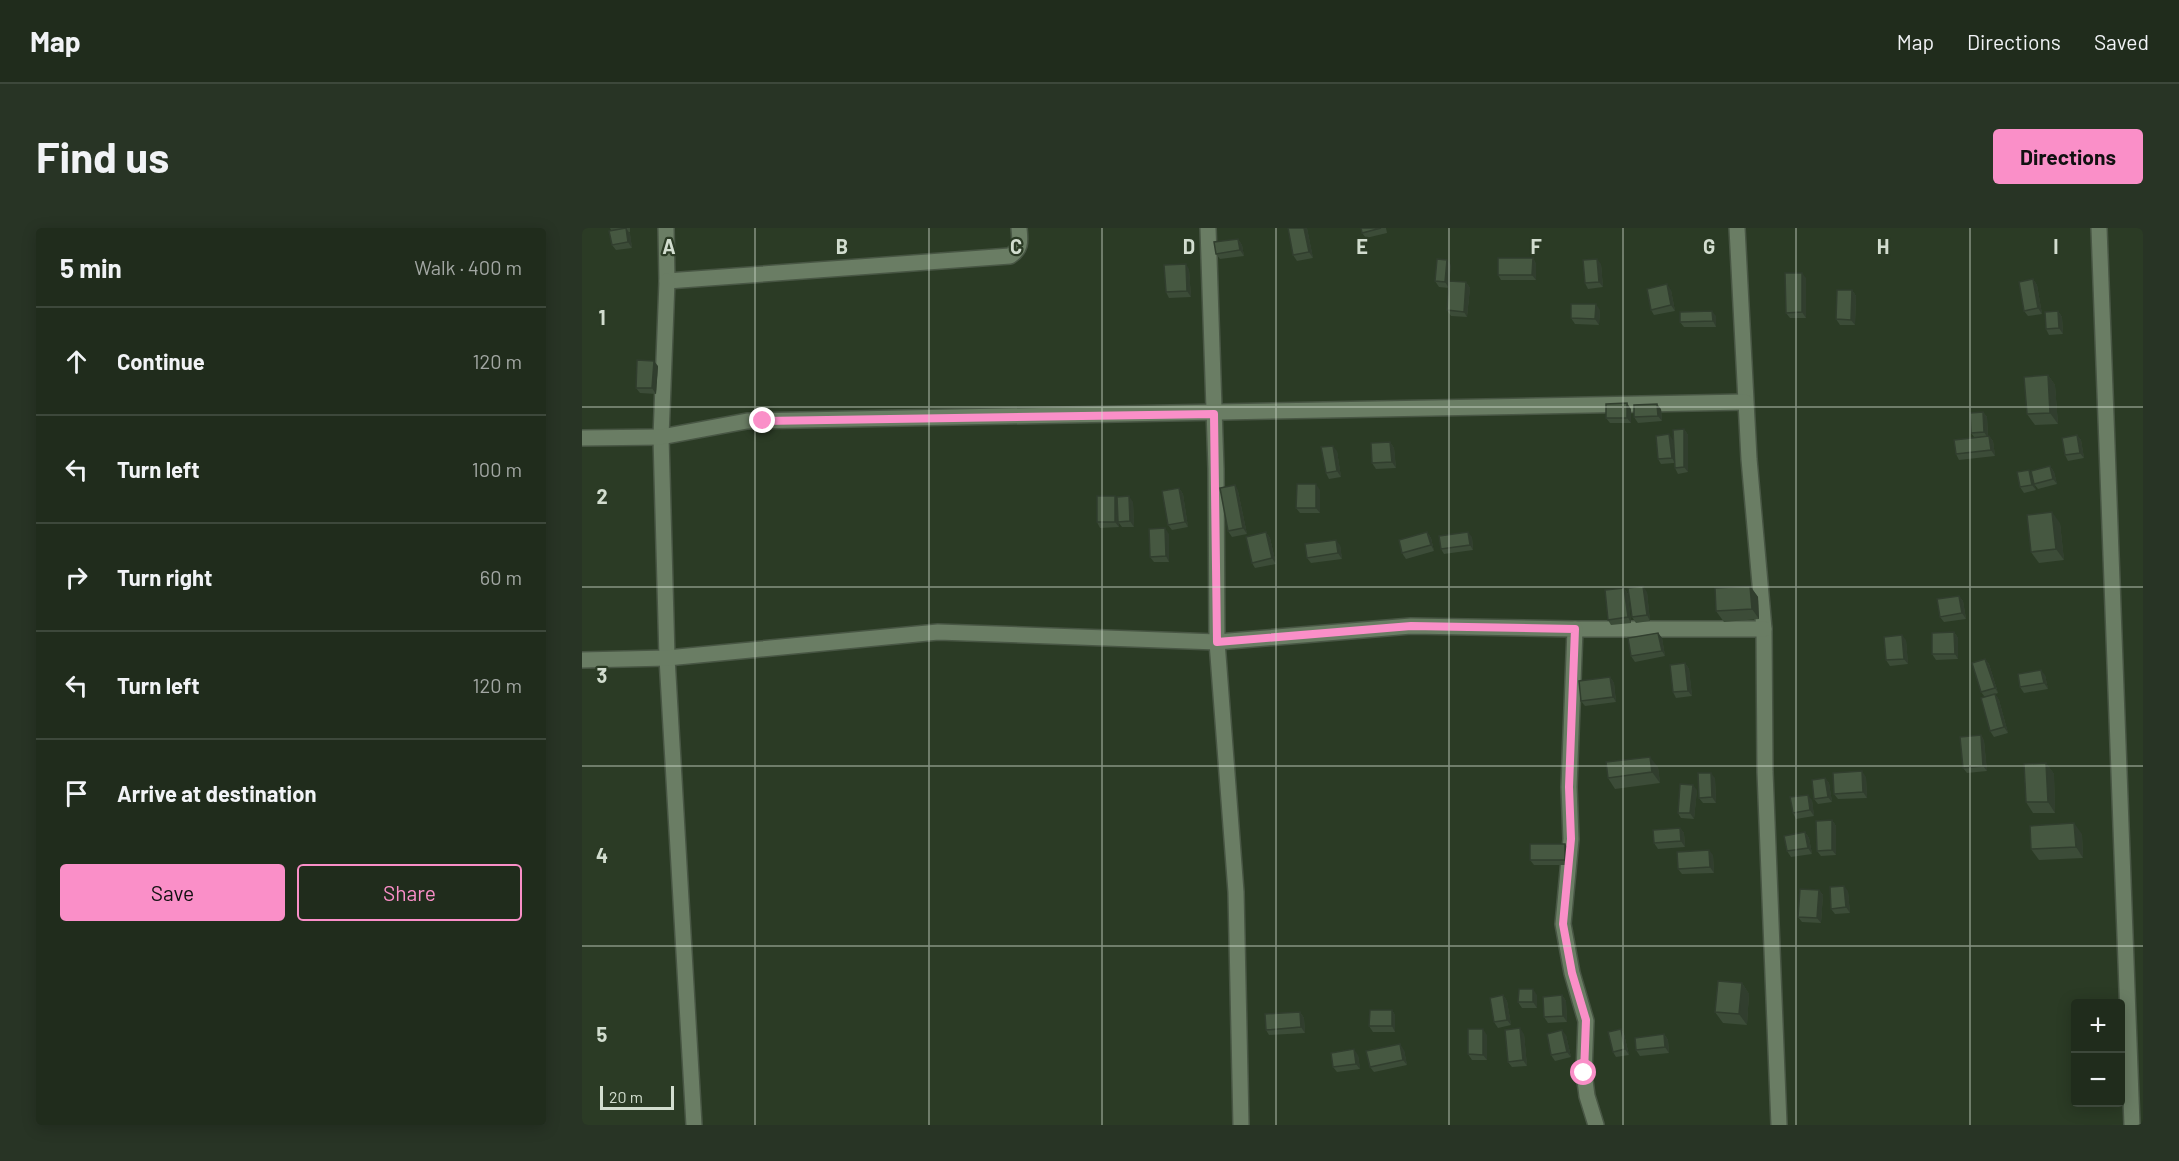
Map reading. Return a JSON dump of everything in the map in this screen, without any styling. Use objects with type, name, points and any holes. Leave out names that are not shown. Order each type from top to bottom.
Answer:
[{"type":"street","points":[[666,228],[667,281],[661,437],[667,658],[694,1125]]},
{"type":"street","points":[[667,281],[1010,256],[1018,251],[1021,243],[1019,228]]},
{"type":"street","points":[[1208,228],[1214,414],[1217,642],[1236,892],[1241,1125]]},
{"type":"street","points":[[1737,228],[1745,402],[1764,629],[1765,772],[1779,1125]]},
{"type":"street","points":[[2099,228],[2132,1125]]},
{"type":"street","points":[[582,438],[661,437],[747,421],[1214,414],[1745,402]]},
{"type":"street","points":[[582,660],[667,658],[938,632],[1217,642],[1411,626],[1764,629]]},
{"type":"street","points":[[1575,629],[1569,787],[1571,839],[1563,924],[1572,973],[1586,1020],[1584,1073],[1587,1096],[1596,1125]]},
{"type":"building","points":[[626,228],[628,242],[612,245],[609,231]]},
{"type":"building","points":[[1288,228],[1304,228],[1309,252],[1293,255]]},
{"type":"building","points":[[1361,228],[1381,228],[1362,233]]},
{"type":"building","points":[[1238,239],[1240,250],[1216,254],[1214,242]]},
{"type":"building","points":[[1498,258],[1533,258],[1532,275],[1498,275]]},
{"type":"building","points":[[1437,259],[1447,260],[1445,282],[1435,281]]},
{"type":"building","points":[[1597,259],[1599,282],[1585,283],[1583,260]]},
{"type":"building","points":[[1186,264],[1187,291],[1166,292],[1164,265]]},
{"type":"building","points":[[1785,273],[1802,273],[1802,312],[1786,313]]},
{"type":"building","points":[[2033,279],[2038,308],[2024,311],[2019,282]]},
{"type":"building","points":[[1449,281],[1466,282],[1464,312],[1447,310]]},
{"type":"building","points":[[1667,284],[1671,305],[1651,310],[1647,289]]},
{"type":"building","points":[[1837,290],[1852,290],[1851,320],[1836,319]]},
{"type":"building","points":[[1571,304],[1596,304],[1595,319],[1571,318]]},
{"type":"building","points":[[1712,311],[1713,321],[1680,322],[1680,312]]},
{"type":"building","points":[[2058,311],[2059,328],[2046,329],[2045,312]]},
{"type":"building","points":[[637,360],[654,361],[652,388],[636,388]]},
{"type":"building","points":[[2048,375],[2050,413],[2027,414],[2024,377]]},
{"type":"building","points":[[1627,403],[1627,418],[1606,418],[1606,404]]},
{"type":"building","points":[[1657,404],[1658,416],[1634,417],[1634,405]]},
{"type":"building","points":[[1983,412],[1984,432],[1971,433],[1970,413]]},
{"type":"building","points":[[1684,429],[1684,467],[1675,468],[1673,430]]},
{"type":"building","points":[[1669,434],[1672,458],[1658,459],[1656,436]]},
{"type":"building","points":[[2077,435],[2080,453],[2065,455],[2062,438]]},
{"type":"building","points":[[1989,436],[1991,450],[1956,454],[1954,440]]},
{"type":"building","points":[[1390,442],[1392,462],[1372,463],[1371,443]]},
{"type":"building","points":[[1333,446],[1337,471],[1326,473],[1321,447]]},
{"type":"building","points":[[2050,466],[2053,479],[2034,484],[2031,471]]},
{"type":"building","points":[[2029,470],[2032,485],[2020,487],[2017,472]]},
{"type":"building","points":[[1297,484],[1316,484],[1316,508],[1296,508]]},
{"type":"building","points":[[1235,485],[1243,528],[1228,531],[1220,488]]},
{"type":"building","points":[[1179,488],[1185,522],[1168,525],[1162,491]]},
{"type":"building","points":[[1097,496],[1115,496],[1115,522],[1097,522]]},
{"type":"building","points":[[1129,496],[1130,521],[1118,522],[1117,497]]},
{"type":"building","points":[[2052,512],[2056,549],[2031,552],[2027,515]]},
{"type":"building","points":[[1165,528],[1166,556],[1150,557],[1149,529]]},
{"type":"building","points":[[1266,532],[1272,558],[1252,563],[1246,537]]},
{"type":"building","points":[[1427,532],[1431,545],[1402,553],[1399,540]]},
{"type":"building","points":[[1468,532],[1470,545],[1441,549],[1439,536]]},
{"type":"building","points":[[1336,540],[1338,553],[1307,558],[1305,544]]},
{"type":"building","points":[[1643,586],[1647,615],[1632,617],[1628,588]]},
{"type":"building","points":[[1750,586],[1752,609],[1716,611],[1715,588]]},
{"type":"building","points":[[1624,588],[1628,617],[1608,620],[1605,590]]},
{"type":"building","points":[[1959,596],[1962,613],[1940,617],[1937,599]]},
{"type":"building","points":[[1954,632],[1955,654],[1932,654],[1932,633]]},
{"type":"building","points":[[1658,633],[1662,651],[1631,656],[1628,638]]},
{"type":"building","points":[[1902,635],[1904,659],[1886,660],[1884,637]]},
{"type":"building","points":[[1985,659],[1995,688],[1981,692],[1972,663]]},
{"type":"building","points":[[1685,663],[1688,691],[1673,692],[1670,665]]},
{"type":"building","points":[[2041,670],[2044,683],[2020,687],[2018,674]]},
{"type":"building","points":[[1610,677],[1613,697],[1581,701],[1579,681]]},
{"type":"building","points":[[1995,694],[2004,727],[1990,731],[1981,698]]},
{"type":"building","points":[[1981,735],[1983,766],[1963,768],[1960,737]]},
{"type":"building","points":[[1650,757],[1652,772],[1608,778],[1606,762]]},
{"type":"building","points":[[2046,763],[2048,802],[2026,802],[2024,764]]},
{"type":"building","points":[[1862,771],[1863,792],[1834,794],[1833,773]]},
{"type":"building","points":[[1698,773],[1711,773],[1712,797],[1699,798]]},
{"type":"building","points":[[1825,778],[1828,797],[1814,799],[1812,780]]},
{"type":"building","points":[[1680,784],[1693,785],[1690,813],[1678,813]]},
{"type":"building","points":[[1808,795],[1810,810],[1793,813],[1790,797]]},
{"type":"building","points":[[1832,820],[1832,850],[1817,851],[1816,821]]},
{"type":"building","points":[[2074,823],[2076,847],[2031,849],[2030,826]]},
{"type":"building","points":[[1680,828],[1681,841],[1654,843],[1653,830]]},
{"type":"building","points":[[1805,832],[1808,848],[1787,851],[1784,836]]},
{"type":"building","points":[[1530,844],[1565,844],[1565,860],[1530,860]]},
{"type":"building","points":[[1709,850],[1710,867],[1678,869],[1677,852]]},
{"type":"building","points":[[1844,886],[1846,907],[1831,909],[1830,887]]},
{"type":"building","points":[[1800,889],[1819,890],[1817,918],[1798,917]]},
{"type":"building","points":[[1718,981],[1742,983],[1739,1014],[1715,1012]]},
{"type":"building","points":[[1519,989],[1533,989],[1533,1002],[1518,1002]]},
{"type":"building","points":[[1503,995],[1507,1020],[1494,1022],[1490,998]]},
{"type":"building","points":[[1562,995],[1563,1016],[1544,1017],[1543,997]]},
{"type":"building","points":[[1370,1010],[1392,1010],[1392,1026],[1369,1026]]},
{"type":"building","points":[[1300,1012],[1301,1027],[1266,1030],[1265,1014]]},
{"type":"building","points":[[1520,1028],[1523,1060],[1508,1062],[1505,1030]]},
{"type":"building","points":[[1468,1029],[1483,1029],[1483,1055],[1468,1054]]},
{"type":"building","points":[[1621,1029],[1625,1049],[1613,1052],[1608,1032]]},
{"type":"building","points":[[1562,1030],[1567,1052],[1551,1055],[1547,1034]]},
{"type":"building","points":[[1664,1034],[1665,1047],[1636,1050],[1635,1038]]},
{"type":"building","points":[[1400,1044],[1403,1060],[1370,1067],[1366,1051]]},
{"type":"building","points":[[1354,1049],[1356,1064],[1333,1067],[1331,1053]]},
{"type":"route","points":[[763,421],[1214,414],[1217,642],[1411,626],[1575,629],[1569,787],[1571,839],[1569,882],[1563,924],[1572,973],[1586,1020],[1584,1073]]}]
